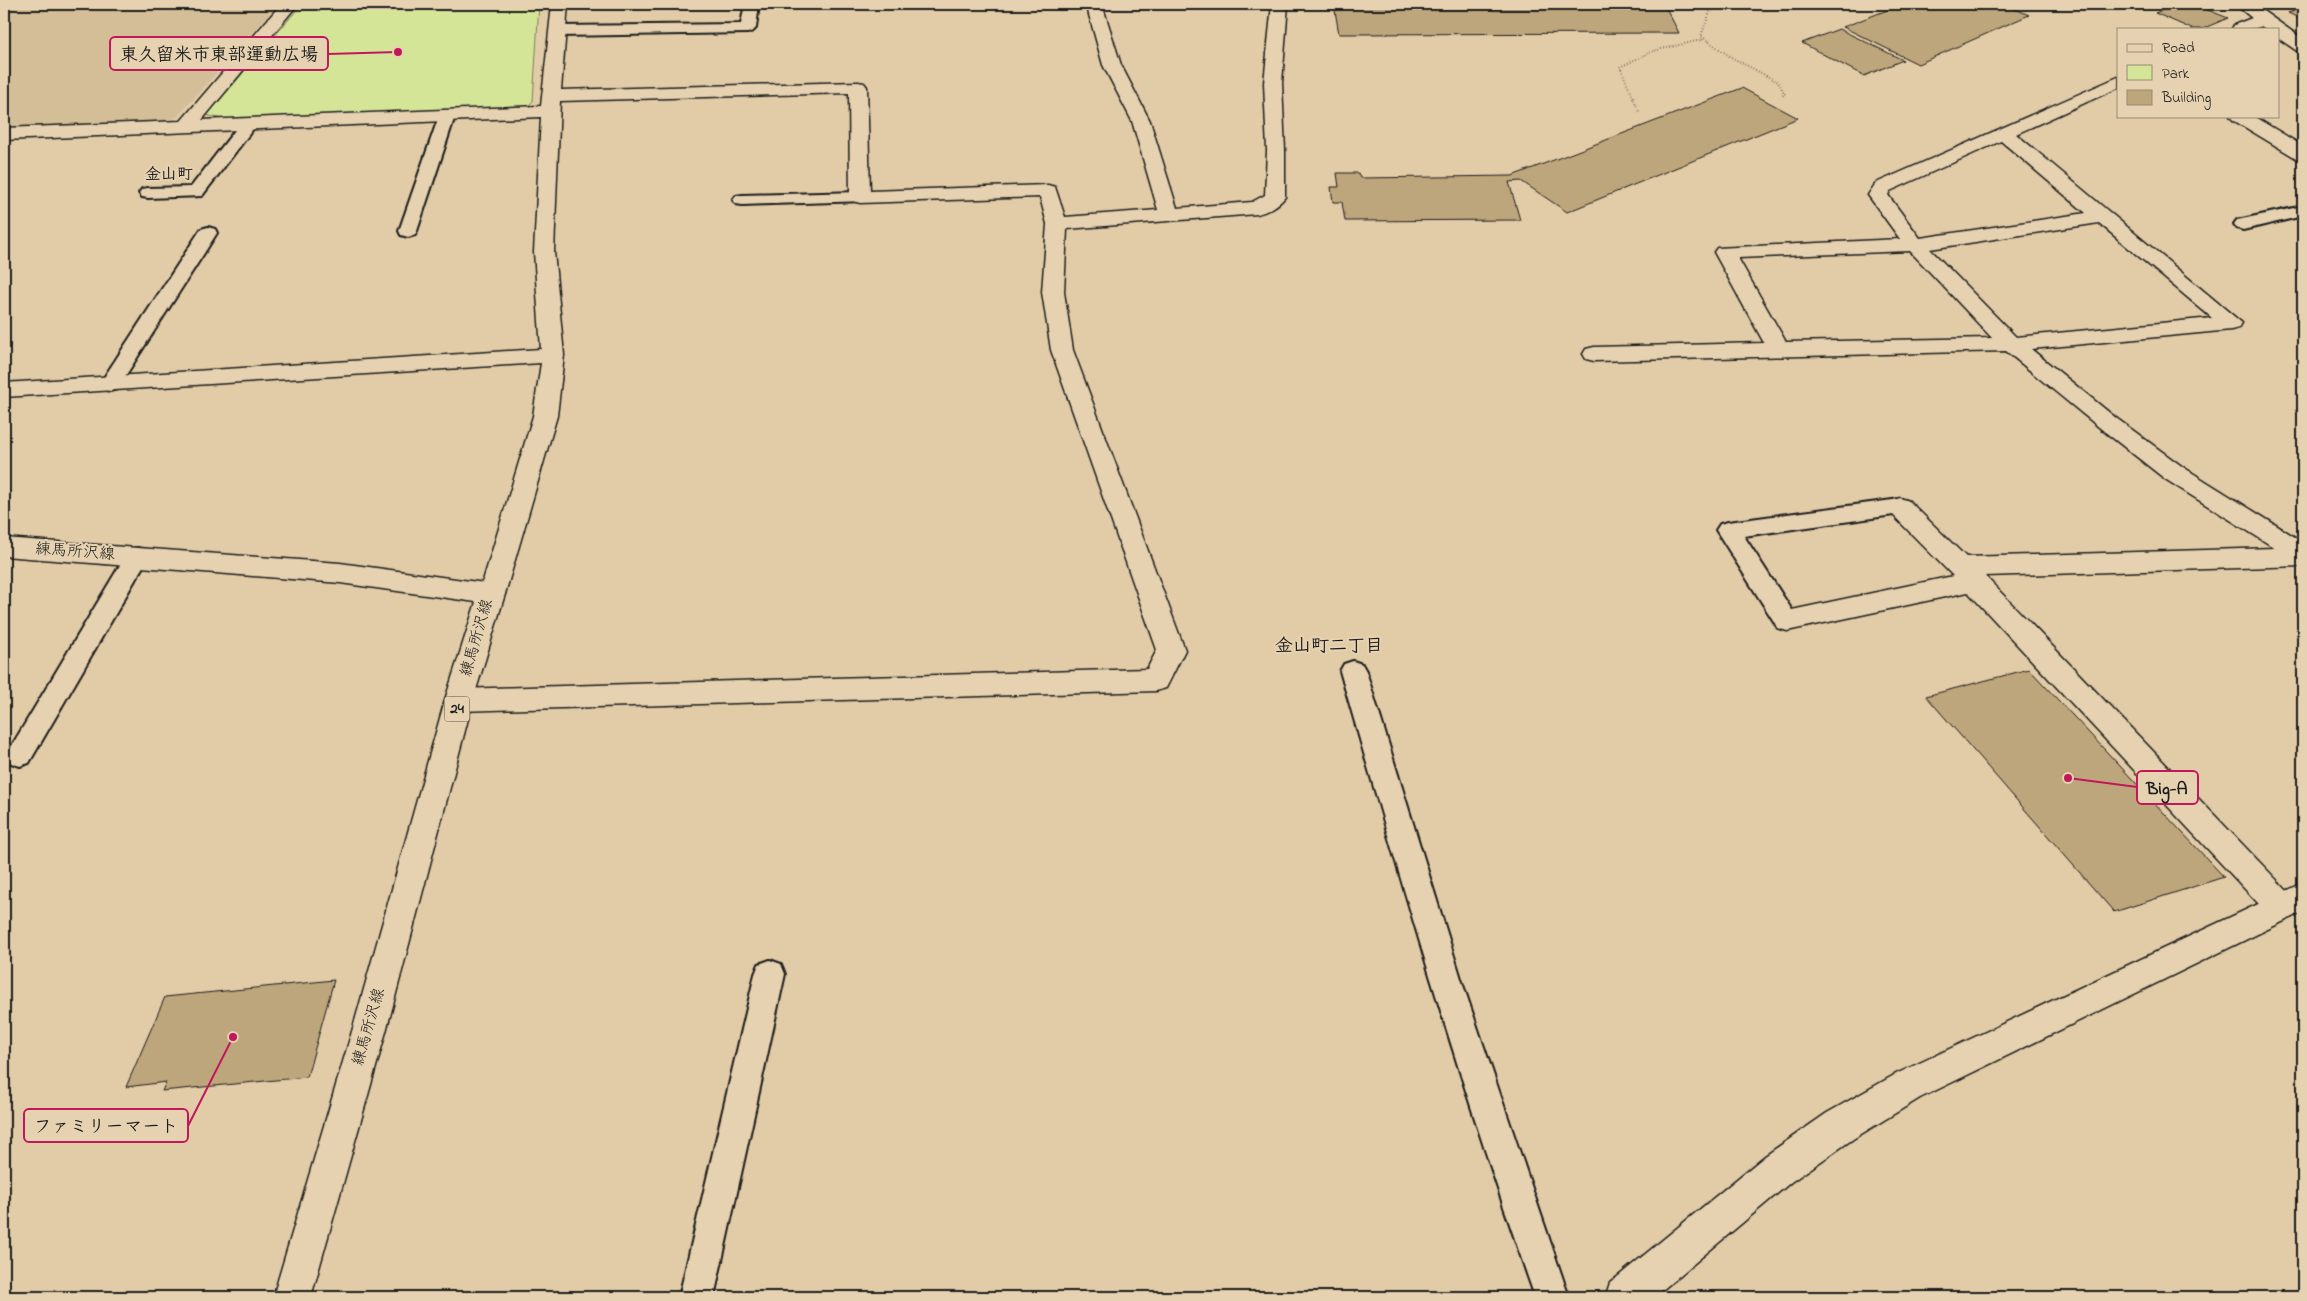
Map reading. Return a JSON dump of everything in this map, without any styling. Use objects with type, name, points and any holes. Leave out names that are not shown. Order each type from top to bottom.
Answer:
[{"type":"street","points":[[186,127],[290,4]]},
{"type":"street","points":[[492,594],[545,416],[553,355],[544,252],[551,104],[560,4]]},
{"type":"street","points":[[1094,4],[1112,65],[1141,120],[1169,215]]},
{"type":"street","points":[[1057,224],[1257,208],[1275,197],[1273,84],[1280,4]]},
{"type":"street","points":[[2243,4],[2272,26]]},
{"type":"street","points":[[2251,28],[2272,26]]},
{"type":"street","points":[[2280,31],[2303,47]]},
{"type":"street","points":[[2117,82],[1883,188],[1878,195],[1915,245],[2011,344],[2108,423],[2174,473],[2303,555]]},
{"type":"street","points":[[4,134],[447,116],[551,104],[858,87],[860,197],[1048,191],[1057,224],[1053,292],[1062,350],[1171,650],[1156,680],[459,700]]},
{"type":"street","points":[[2242,118],[2303,154]]},
{"type":"street","points":[[1594,354],[2011,344],[2231,323],[2003,133]]},
{"type":"street","points":[[1780,351],[1724,252],[1915,245],[2104,216]]},
{"type":"street","points":[[4,390],[553,355]]},
{"type":"street","points":[[1624,1297],[1778,1169],[1840,1126],[1908,1086],[2293,902],[1900,507]]},
{"type":"street","name":"練馬所沢線","points":[[4,547],[340,573],[492,594],[459,700],[370,1028],[292,1297]]},
{"type":"street","points":[[1787,621],[1967,574],[2303,555]]},
{"type":"lane","points":[[558,31],[748,28],[752,4]]},
{"type":"lane","points":[[408,231],[447,116]]},
{"type":"lane","points":[[148,193],[196,192],[248,125]]},
{"type":"lane","points":[[742,200],[860,197]]},
{"type":"lane","points":[[2243,224],[2303,211]]},
{"type":"lane","points":[[110,384],[208,233]]},
{"type":"lane","points":[[1787,621],[1728,530],[1900,507]]},
{"type":"lane","points":[[20,755],[137,556]]},
{"type":"lane","points":[[1353,671],[1398,823],[1505,1165],[1552,1297]]},
{"type":"lane","points":[[696,1297],[770,974]]},
{"type":"path","points":[[1722,4],[1710,12],[1701,36],[1730,57],[1778,82],[1785,94],[1782,96]]},
{"type":"path","points":[[1639,111],[1620,67],[1652,51],[1706,39]]},
{"type":"shaded area","points":[[4,4],[278,4],[177,117],[159,123],[4,128]]},
{"type":"green space","points":[[302,4],[539,4],[533,101],[527,107],[222,119],[207,115]]},
{"type":"building","points":[[1664,4],[1679,33],[1339,34],[1334,5]]},
{"type":"building","points":[[1903,4],[2004,4],[2029,15],[1918,64],[1843,27]]},
{"type":"building","points":[[2180,4],[2193,4],[2228,18],[2204,28],[2190,28],[2155,13]]},
{"type":"building","points":[[2278,4],[2303,4],[2303,20],[2288,13],[2294,11]]},
{"type":"building","points":[[1839,29],[1903,60],[1864,76],[1802,43]]},
{"type":"building","points":[[1742,88],[1798,118],[1567,212],[1521,181],[1509,182],[1520,220],[1345,221],[1342,202],[1333,202],[1331,187],[1339,187],[1337,173],[1358,173],[1360,178],[1512,176]]},
{"type":"building","points":[[2029,669],[2224,877],[2114,912],[1926,696]]},
{"type":"building","points":[[334,980],[307,1077],[162,1091],[166,1082],[126,1087],[165,997]]},
{"type":"place","name":"東久留米市東部運動広場","points":[[398,52]]},
{"type":"place","name":"Big-A","points":[[2068,778]]},
{"type":"place","name":"ファミリーマート","points":[[233,1037]]},
{"type":"district","name":"金山町","points":[[169,175]]},
{"type":"district","name":"金山町二丁目","points":[[1329,647]]}]
